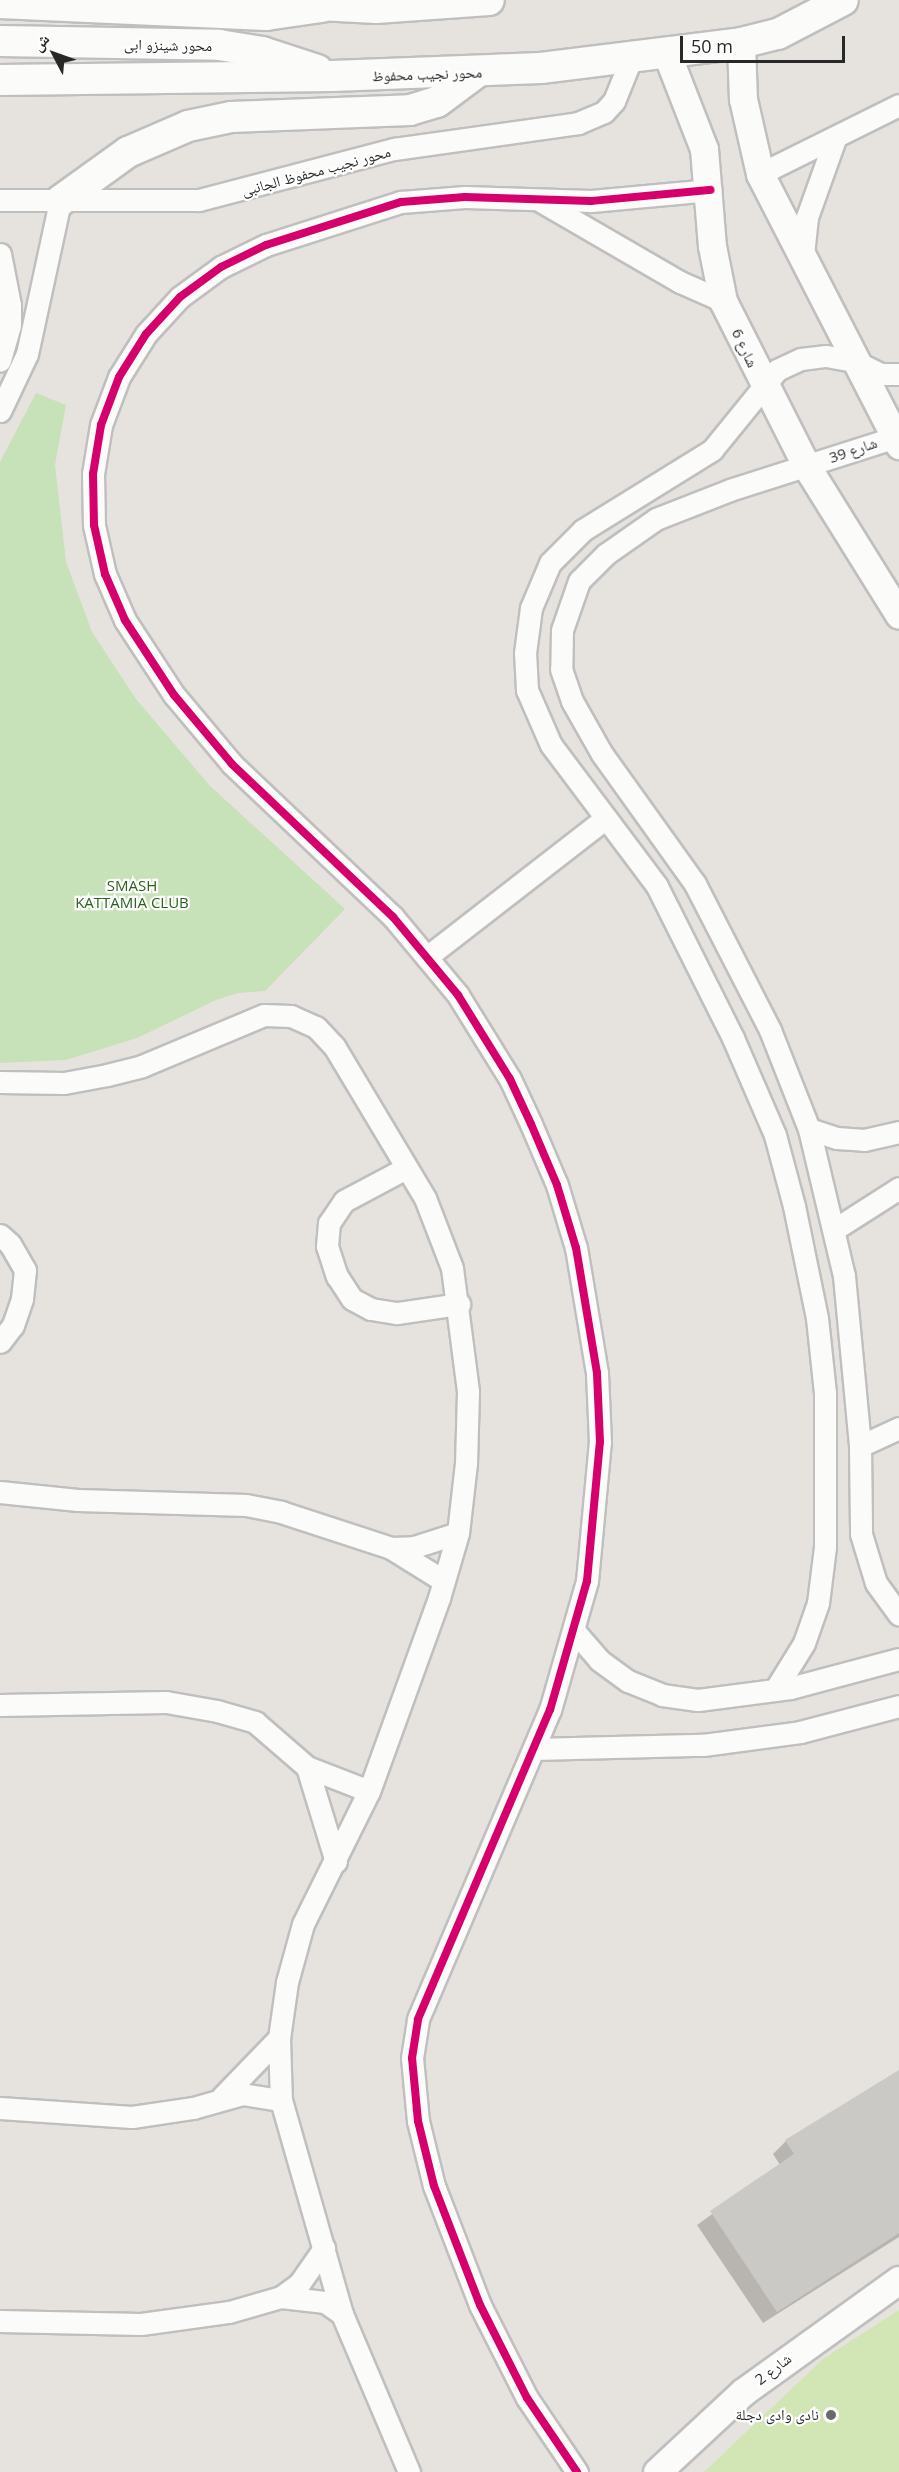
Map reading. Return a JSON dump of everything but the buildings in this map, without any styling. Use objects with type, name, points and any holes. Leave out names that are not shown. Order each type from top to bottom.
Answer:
[{"type":"main road","points":[[266,0],[321,7]]},
{"type":"main road","points":[[0,3],[266,15],[321,7],[430,6],[489,0]]},
{"type":"main road","name":"محور نجيب محفوظ","points":[[0,80],[476,73],[631,59],[741,43],[778,34],[843,0]]},
{"type":"main road","name":"محور شينزو ابى","points":[[0,41],[219,45],[286,58],[332,76]]},
{"type":"main road","points":[[60,201],[128,152],[188,126],[231,117],[410,110],[437,102],[476,73]]},
{"type":"street","points":[[741,43],[743,99],[760,174],[803,255],[854,362],[898,439]]},
{"type":"street","name":"شارع 6","points":[[666,54],[704,149],[710,190],[712,246],[723,301],[763,386],[807,467],[899,615]]},
{"type":"street","name":"محور نجيب محفوظ الجانبى","points":[[0,200],[199,200],[394,149],[584,121],[604,112],[614,101],[631,59]]},
{"type":"street","points":[[760,174],[835,140],[899,105]]},
{"type":"street","points":[[803,255],[807,217],[835,140]]},
{"type":"street","points":[[577,2472],[527,2398],[480,2305],[434,2186],[418,2121],[412,2058],[418,2019],[534,1749],[575,1632],[595,1523],[600,1442],[596,1363],[576,1248],[557,1185],[510,1079],[486,1036],[428,956],[393,917],[232,764],[174,695],[125,620],[105,574],[94,525],[93,474],[101,425],[130,360],[146,334],[180,297],[221,267],[266,245],[401,202],[465,197],[630,200],[710,190]]},
{"type":"street","points":[[539,200],[680,282],[723,301]]},
{"type":"street","points":[[0,411],[27,354],[60,201]]},
{"type":"street","points":[[0,254],[10,305],[10,325],[0,361]]},
{"type":"street","points":[[775,1690],[804,1643],[818,1603],[825,1547],[825,1393],[809,1279],[775,1135],[733,1038],[657,886],[551,745],[527,690],[525,653],[531,608],[550,563],[583,530],[712,450],[777,370],[801,359],[825,356],[854,362],[881,374],[899,374]]},
{"type":"street","name":"شارع 39","points":[[898,439],[807,467],[656,519],[606,554],[579,581],[562,630],[561,669],[572,701],[602,754],[706,904],[770,1030],[809,1129],[835,1229],[844,1276],[860,1446],[861,1533],[876,1583],[899,1615]]},
{"type":"street","points":[[428,956],[606,819]]},
{"type":"street","points":[[0,1082],[64,1083],[107,1075],[142,1066],[264,1015],[291,1016],[316,1027],[334,1046],[425,1198],[440,1233],[459,1304],[468,1392],[466,1463],[458,1533],[444,1581],[369,1791],[336,1862],[303,1924],[287,1982],[279,2038],[281,2100],[342,2314],[409,2472]]},
{"type":"street","points":[[809,1129],[837,1138],[864,1140],[899,1132]]},
{"type":"street","points":[[406,1168],[344,1201],[329,1223],[327,1246],[337,1276],[352,1299],[371,1309],[397,1313],[459,1304]]},
{"type":"street","points":[[835,1229],[899,1188]]},
{"type":"street","points":[[0,1234],[10,1244],[25,1270],[22,1299],[13,1325],[0,1342]]},
{"type":"street","points":[[860,1446],[899,1428]]},
{"type":"street","points":[[0,1492],[78,1500],[246,1505],[391,1548],[444,1581]]},
{"type":"street","points":[[391,1548],[414,1547],[458,1533]]},
{"type":"street","points":[[575,1632],[599,1660],[628,1681],[662,1695],[698,1700],[775,1690],[899,1659]]},
{"type":"street","points":[[0,1705],[166,1702],[217,1710],[255,1722],[307,1767],[369,1791]]},
{"type":"street","points":[[534,1749],[703,1745],[800,1732],[899,1706]]},
{"type":"street","points":[[307,1767],[336,1862]]},
{"type":"street","points":[[222,2097],[279,2038]]},
{"type":"street","points":[[0,2108],[132,2117],[193,2108],[222,2097],[261,2095],[281,2100]]},
{"type":"street","points":[[0,2321],[141,2324],[229,2312],[281,2297],[299,2284],[324,2248]]},
{"type":"street","name":"شارع 2","points":[[657,2472],[743,2392],[899,2280]]},
{"type":"street","points":[[281,2297],[325,2302],[342,2314]]},
{"type":"green space","name":"SMASH KATTAMIA CLUB","points":[[36,393],[66,405],[55,465],[66,562],[92,632],[136,699],[210,786],[345,909],[265,991],[238,993],[216,1000],[137,1038],[66,1060],[0,1063],[0,462]]},
{"type":"green space","name":"نادى وادى دجلة","points":[[899,2310],[899,2472],[704,2472],[823,2359]]},
{"type":"cycle path","points":[[577,2472],[527,2398],[480,2305],[434,2186],[418,2121],[412,2058],[418,2019],[550,1710],[587,1581],[600,1442],[597,1373],[576,1248],[557,1185],[531,1124],[510,1079],[458,995],[393,917],[232,764],[174,695],[125,620],[105,574],[94,525],[93,474],[101,425],[119,377],[146,334],[180,297],[221,267],[266,245],[401,202],[465,197],[591,201],[710,190]]},
{"type":"place","name":"نادى وادى دجلة","points":[[831,2415]]}]
